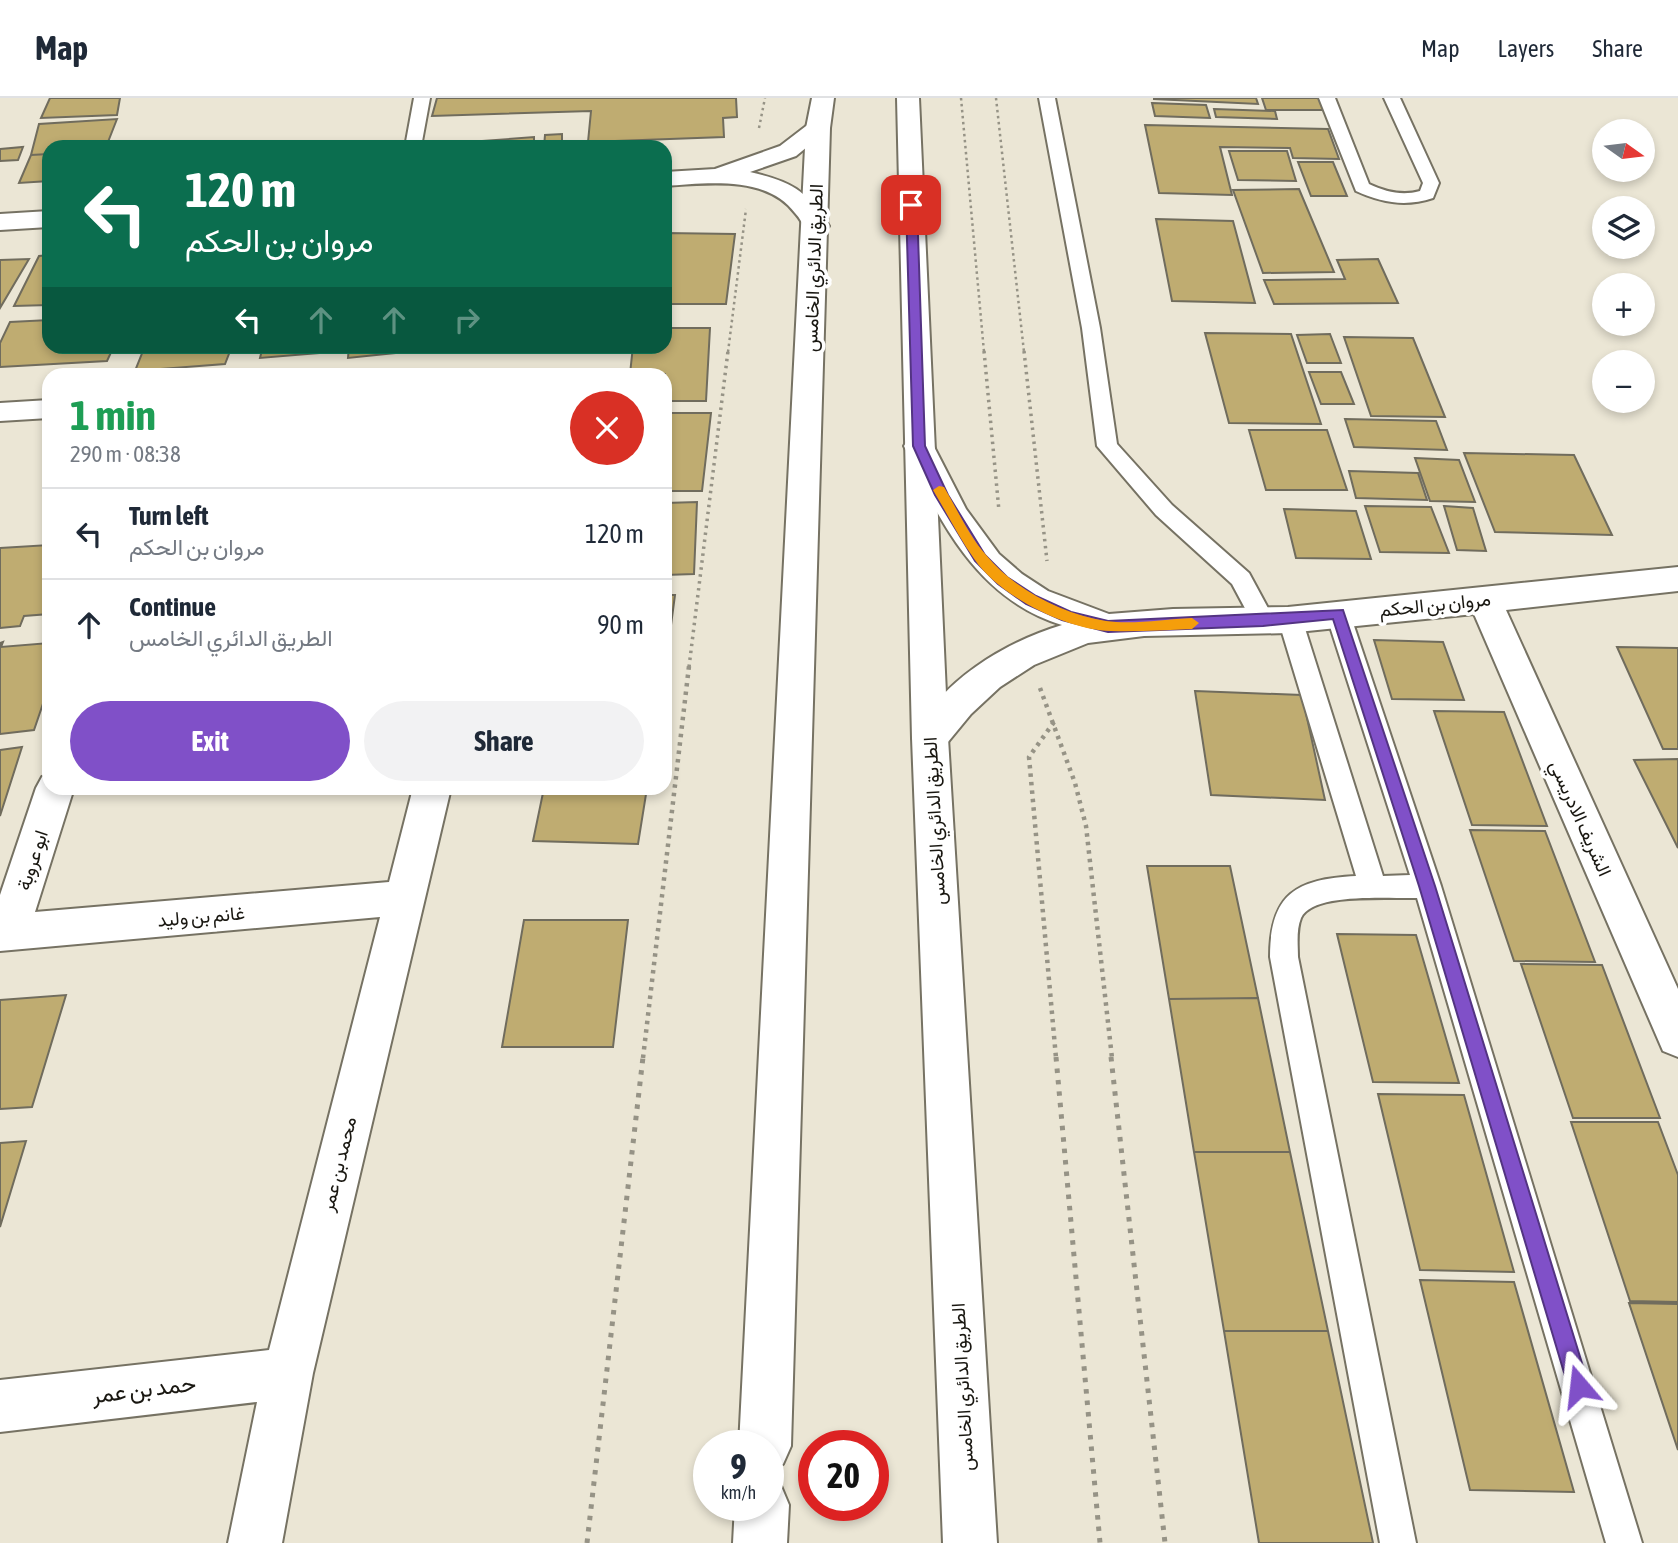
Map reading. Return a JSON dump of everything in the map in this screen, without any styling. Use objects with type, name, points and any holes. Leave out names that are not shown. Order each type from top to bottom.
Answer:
[{"type":"main road","name":"الطريق الدائري الخامس","points":[[908,98],[930,738],[970,1543]]},
{"type":"main road","name":"الطريق الدائري الخامس","points":[[766,1430],[821,113]]},
{"type":"main road","points":[[705,176],[767,161],[788,151],[821,113]]},
{"type":"main road","points":[[672,178],[705,176],[750,179],[794,197],[810,213],[816,226]]},
{"type":"main road","points":[[0,222],[42,219]]},
{"type":"main road","points":[[0,412],[42,409]]},
{"type":"main road","name":"مروان بن الحكم","points":[[919,446],[942,495],[980,558],[1002,580],[1031,600],[1067,616],[1108,626]]},
{"type":"main road","name":"مروان بن الحكم","points":[[930,738],[956,704],[988,676],[1025,653],[1065,637],[1108,626],[1276,620],[1678,579]]},
{"type":"main road","name":"الشريف الادريسي","points":[[1484,598],[1678,1037]]},
{"type":"main road","name":"ابو عروبة","points":[[4,933],[53,795]]},
{"type":"main road","name":"محمد بن عمر","points":[[255,1543],[288,1373],[402,898],[430,795]]},
{"type":"main road","name":"غانم بن وليد","points":[[4,933],[402,898]]},
{"type":"main road","name":"حمد بن عمر","points":[[0,1406],[288,1373]]},
{"type":"main road","points":[[760,1543],[761,1521]]},
{"type":"lane","points":[[414,140],[422,98]]},
{"type":"lane","points":[[1047,98],[1091,328],[1107,446],[1164,510],[1241,579],[1276,620],[1373,888]]},
{"type":"lane","points":[[1327,98],[1362,187],[1377,195],[1414,199],[1427,194],[1431,183],[1392,98]]},
{"type":"lane","points":[[1338,614],[1427,886],[1624,1543]]},
{"type":"lane","points":[[1398,1543],[1284,957],[1283,933],[1290,911],[1302,898],[1320,889],[1427,886]]},
{"type":"path","points":[[961,98],[1000,512]]},
{"type":"path","points":[[996,98],[1048,574],[1031,600]]},
{"type":"path","points":[[587,1543],[674,779],[750,179]]},
{"type":"path","points":[[1025,653],[1055,722],[1076,783],[1086,827],[1165,1543]]},
{"type":"path","points":[[1055,722],[1030,757],[1100,1543]]},
{"type":"building","points":[[50,98],[120,98],[117,115],[41,118]]},
{"type":"building","points":[[437,98],[736,98],[737,117],[723,118],[724,137],[588,140],[591,111],[432,116]]},
{"type":"building","points":[[1256,98],[1258,104],[1154,99]]},
{"type":"building","points":[[1262,98],[1319,98],[1324,110],[1266,110]]},
{"type":"building","points":[[1152,103],[1206,105],[1210,118],[1155,116]]},
{"type":"building","points":[[1214,109],[1275,111],[1277,119],[1216,117]]},
{"type":"building","points":[[117,119],[109,140],[42,140],[42,154],[31,155],[39,124]]},
{"type":"building","points":[[1145,125],[1328,129],[1339,159],[1293,158],[1290,148],[1220,147],[1232,195],[1159,193]]},
{"type":"building","points":[[562,134],[562,140],[545,140],[545,135]]},
{"type":"building","points":[[534,137],[534,140],[496,140]]},
{"type":"building","points":[[23,147],[18,160],[0,161],[0,149]]},
{"type":"building","points":[[1229,151],[1287,151],[1296,181],[1238,180]]},
{"type":"building","points":[[42,154],[42,181],[19,183],[31,155]]},
{"type":"building","points":[[1298,162],[1333,162],[1347,196],[1311,196]]},
{"type":"building","points":[[1299,189],[1334,272],[1263,273],[1233,190]]},
{"type":"building","points":[[1156,219],[1233,221],[1255,303],[1172,301]]},
{"type":"building","points":[[672,233],[735,234],[726,304],[672,304]]},
{"type":"building","points":[[39,256],[42,256],[42,305],[14,306]]},
{"type":"building","points":[[29,259],[0,308],[0,260]]},
{"type":"building","points":[[1378,259],[1398,303],[1274,304],[1264,280],[1345,279],[1337,260]]},
{"type":"building","points":[[42,320],[42,354],[110,354],[107,361],[0,367],[0,343],[10,322]]},
{"type":"building","points":[[672,328],[710,328],[706,401],[672,401],[672,368],[631,368],[632,354],[672,354]]},
{"type":"building","points":[[1205,333],[1291,334],[1321,424],[1229,423]]},
{"type":"building","points":[[1330,334],[1341,363],[1307,363],[1297,335]]},
{"type":"building","points":[[1344,337],[1413,338],[1445,417],[1371,416]]},
{"type":"building","points":[[142,354],[229,354],[225,364],[136,368]]},
{"type":"building","points":[[261,354],[307,354],[260,358]]},
{"type":"building","points":[[348,354],[386,354],[348,358]]},
{"type":"building","points":[[1309,372],[1341,372],[1354,404],[1321,404]]},
{"type":"building","points":[[672,413],[711,413],[702,491],[672,491]]},
{"type":"building","points":[[1345,419],[1436,421],[1447,450],[1354,447]]},
{"type":"building","points":[[1249,430],[1327,430],[1347,490],[1266,490]]},
{"type":"building","points":[[1464,453],[1574,455],[1612,535],[1495,532]]},
{"type":"building","points":[[1415,458],[1459,460],[1475,502],[1430,501]]},
{"type":"building","points":[[1349,471],[1418,473],[1427,500],[1356,498]]},
{"type":"building","points":[[697,502],[694,574],[672,575],[672,503]]},
{"type":"building","points":[[1365,506],[1431,507],[1449,553],[1380,552]]},
{"type":"building","points":[[1444,506],[1473,508],[1486,551],[1457,550]]},
{"type":"building","points":[[1284,509],[1356,511],[1371,559],[1296,558]]},
{"type":"building","points":[[42,545],[42,615],[24,616],[20,626],[0,628],[0,548]]},
{"type":"building","points":[[672,595],[675,595],[672,618]]},
{"type":"building","points":[[1374,640],[1443,642],[1464,700],[1392,699]]},
{"type":"building","points":[[3,642],[1,647],[42,644],[42,707],[34,730],[0,734],[0,643]]},
{"type":"building","points":[[1617,647],[1678,648],[1678,749],[1663,749]]},
{"type":"building","points":[[1195,691],[1302,695],[1325,800],[1211,795]]},
{"type":"building","points":[[1434,711],[1504,712],[1547,826],[1472,825]]},
{"type":"building","points":[[22,747],[0,816],[0,750]]},
{"type":"building","points":[[1678,759],[1678,848],[1634,760]]},
{"type":"building","points":[[543,795],[646,795],[638,844],[533,841]]},
{"type":"building","points":[[1470,830],[1545,831],[1595,962],[1514,961]]},
{"type":"building","points":[[1147,866],[1230,866],[1258,998],[1169,999]]},
{"type":"building","points":[[524,920],[628,920],[613,1047],[502,1047]]},
{"type":"building","points":[[1337,934],[1416,935],[1459,1083],[1373,1082]]},
{"type":"building","points":[[1521,964],[1602,965],[1660,1118],[1573,1118]]},
{"type":"building","points":[[66,995],[32,1107],[0,1109],[0,1000]]},
{"type":"building","points":[[1258,998],[1290,1152],[1194,1152],[1169,999]]},
{"type":"building","points":[[1378,1094],[1464,1095],[1514,1272],[1420,1270]]},
{"type":"building","points":[[1571,1122],[1658,1122],[1678,1175],[1678,1302],[1630,1301]]},
{"type":"building","points":[[26,1141],[0,1227],[0,1143]]},
{"type":"building","points":[[1194,1152],[1290,1152],[1328,1331],[1224,1331]]},
{"type":"building","points":[[1420,1280],[1514,1282],[1574,1492],[1470,1490]]},
{"type":"building","points":[[1629,1303],[1678,1304],[1678,1450]]},
{"type":"building","points":[[1224,1331],[1328,1331],[1373,1543],[1259,1543]]},
{"type":"slow traffic","points":[[939,490],[980,558],[1002,580],[1031,600],[1067,616],[1108,626],[1192,623]]},
{"type":"route","points":[[911,205],[919,446],[942,495],[980,558],[1002,580],[1031,600],[1067,616],[1108,626],[1290,620],[1338,614],[1427,886],[1579,1386]]}]
